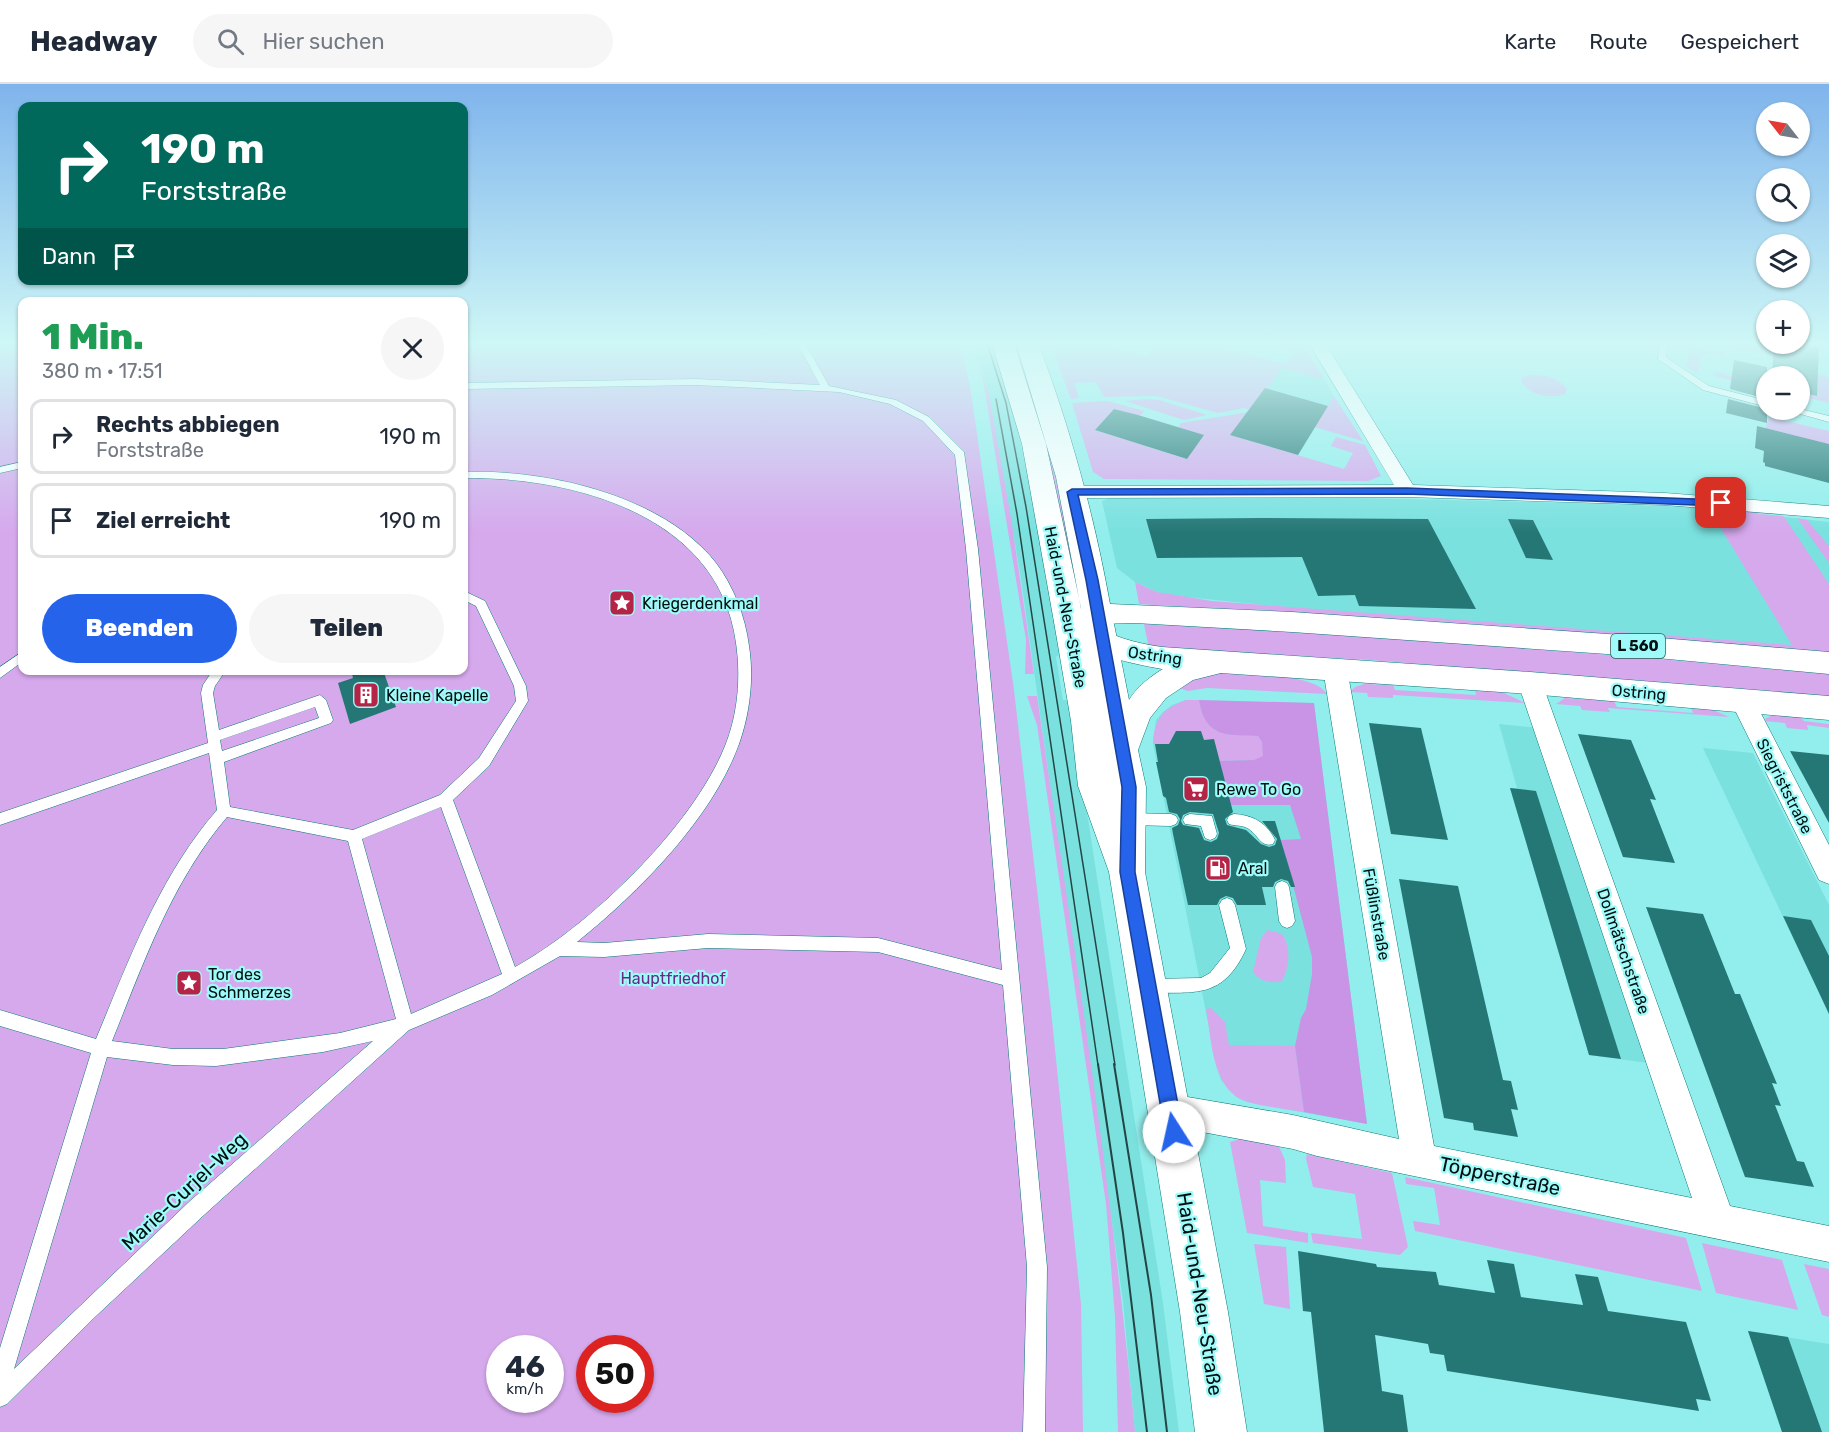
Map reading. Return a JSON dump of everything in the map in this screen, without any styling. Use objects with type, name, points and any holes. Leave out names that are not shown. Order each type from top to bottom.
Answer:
[{"type":"main road","name":"Haid-und-Neu-Straße","points":[[1022,406],[1083,618]]},
{"type":"main road","name":"Haid-und-Neu-Straße","points":[[1048,406],[1072,492],[1083,618],[1085,709],[1106,751],[1129,787],[1127,872]]},
{"type":"main road","name":"L 560","points":[[1083,618],[1135,613],[1304,623],[1636,646],[1829,663]]},
{"type":"main road","name":"Ostring","points":[[1083,618],[1102,644],[1120,651],[1145,656],[1218,663],[1530,683],[1829,708]]},
{"type":"main road","name":"Haid-und-Neu-Straße","points":[[1102,644],[1106,751],[1095,786],[1127,872],[1204,1312],[1221,1432]]},
{"type":"main road","points":[[1106,751],[1144,701],[1161,684],[1186,669],[1218,663]]},
{"type":"street","points":[[1355,406],[1407,491]]},
{"type":"street","points":[[1072,492],[1407,491],[1665,499],[1829,512]]},
{"type":"street","name":"Füßlinstraße","points":[[1335,669],[1419,1159]]},
{"type":"street","name":"Dollmätschstraße","points":[[1530,683],[1717,1220]]},
{"type":"street","name":"Siegriststraße","points":[[1742,700],[1829,872]]},
{"type":"street","name":"Töpperstraße","points":[[1170,1110],[1293,1132],[1317,1139],[1829,1244]]},
{"type":"lane","points":[[899,406],[911,410],[939,431],[960,454],[972,549],[1037,1267],[1034,1432]]},
{"type":"lane","points":[[1810,414],[1829,419]]},
{"type":"lane","points":[[0,470],[18,466]]},
{"type":"lane","points":[[0,1018],[101,1048],[157,1055],[217,1058],[327,1044],[405,1024],[510,977],[557,949],[627,888],[682,825],[713,782],[731,748],[742,708],[746,671],[743,639],[734,607],[722,578],[702,552],[677,533],[645,513],[609,496],[549,481],[510,475],[468,475]]},
{"type":"lane","points":[[224,811],[354,836],[445,798],[484,762],[522,701],[520,686],[481,604],[468,597]]},
{"type":"lane","points":[[0,674],[18,659]]},
{"type":"lane","points":[[0,1381],[101,1048],[149,931],[167,894],[189,855],[224,811],[207,693],[209,685],[216,675]]},
{"type":"lane","points":[[0,819],[214,748],[326,720],[320,699],[214,748]]},
{"type":"lane","points":[[445,798],[510,977]]},
{"type":"lane","points":[[1128,819],[1171,820]]},
{"type":"lane","points":[[1190,820],[1207,820],[1210,834]]},
{"type":"lane","points":[[1234,820],[1242,820],[1255,825],[1269,840]]},
{"type":"lane","points":[[354,836],[405,1024]]},
{"type":"lane","points":[[1282,887],[1287,921]]},
{"type":"lane","points":[[1147,986],[1202,985],[1216,978],[1238,949],[1227,905]]},
{"type":"lane","points":[[557,949],[604,950],[708,941],[878,945],[1010,979]]},
{"type":"lane","name":"Marie-Curjel-Weg","points":[[0,1397],[89,1309],[197,1208],[405,1024]]},
{"type":"shaded area","points":[[991,406],[1012,406],[1066,650],[1056,657],[1063,700],[1073,700],[1081,774],[1163,1303],[1179,1432],[1135,1432],[1123,1301],[1020,572]]},
{"type":"shaded area","points":[[1110,498],[1357,498],[1578,503],[1745,509],[1755,510],[1759,514],[1829,522],[1829,648],[1323,611],[1176,596],[1157,592],[1135,582],[1117,568],[1102,501]]},
{"type":"shaded area","points":[[1186,700],[1314,703],[1367,1124],[1247,1102],[1236,1097],[1221,1080],[1153,744],[1156,720],[1172,705]]},
{"type":"shaded area","points":[[1199,700],[1314,703],[1367,1124],[1304,1112],[1295,1046],[1301,1018],[1306,1009],[1312,974],[1312,957],[1281,840],[1301,839],[1290,805],[1231,805],[1219,761],[1254,760],[1263,756],[1262,742],[1258,736],[1227,734],[1212,728],[1206,722]]},
{"type":"shaded area","points":[[1499,724],[1539,728],[1648,1063],[1589,1055],[1510,788],[1517,788]]},
{"type":"shaded area","points":[[1703,748],[1753,753],[1829,905],[1829,1014]]},
{"type":"shaded area","points":[[1748,1331],[1829,1344],[1829,1432],[1782,1432]]},
{"type":"green space","name":"Hauptfriedhof","points":[[0,406],[18,406],[18,675],[468,675],[468,406],[973,406],[1014,690],[1051,1010],[1081,1304],[1083,1432],[0,1432]]},
{"type":"green space","points":[[987,406],[991,406],[1011,518],[1034,674],[1025,674],[1026,640]]},
{"type":"green space","points":[[1031,406],[1037,406],[1062,504],[1082,604],[1078,603]]},
{"type":"green space","points":[[1073,406],[1126,406],[1144,411],[1140,416],[1114,409],[1095,430],[1186,459],[1203,436],[1178,428],[1181,423],[1249,412],[1238,437],[1344,469],[1353,453],[1331,446],[1336,437],[1365,445],[1381,476],[1368,481],[1104,479],[1093,472]]},
{"type":"green space","points":[[1140,406],[1178,406],[1207,415],[1184,420]]},
{"type":"green space","points":[[1193,406],[1263,406],[1265,413],[1244,408],[1218,413]]},
{"type":"green space","points":[[1340,406],[1363,441],[1269,414]]},
{"type":"green space","points":[[1768,420],[1782,420],[1829,431],[1829,444],[1765,431]]},
{"type":"green space","points":[[1709,509],[1755,510],[1759,514],[1783,516],[1829,584],[1829,655],[1534,629],[1139,604],[1135,582],[1157,592],[1212,601],[1792,645]]},
{"type":"green space","points":[[1797,518],[1807,520],[1829,546],[1829,563]]},
{"type":"green space","points":[[1144,624],[1402,638],[1829,673],[1829,698],[1370,660],[1149,649]]},
{"type":"green space","points":[[1216,673],[1293,678],[1320,687],[1327,694],[1207,688],[1188,691],[1176,687],[1186,681]]},
{"type":"green space","points":[[1364,684],[1393,685],[1395,690],[1476,695],[1475,690],[1502,692],[1525,703],[1393,695],[1393,698],[1368,697],[1367,693],[1350,692],[1355,687]]},
{"type":"green space","points":[[1027,696],[1037,696],[1078,972],[1115,1248],[1135,1432],[1118,1432],[1115,1317],[1106,1204],[1037,725]]},
{"type":"green space","points":[[1565,698],[1614,701],[1617,707],[1693,713],[1691,707],[1711,709],[1729,717],[1608,708],[1610,712],[1582,710],[1580,706],[1556,704]]},
{"type":"green space","points":[[1186,700],[1199,700],[1206,721],[1219,732],[1258,736],[1262,742],[1264,756],[1254,760],[1219,761],[1215,744],[1153,744],[1155,728],[1161,716],[1171,707]]},
{"type":"green space","points":[[1774,715],[1801,717],[1804,721],[1829,724],[1829,728],[1807,725],[1808,730],[1787,728],[1785,723],[1765,721],[1766,718]]},
{"type":"green space","points":[[1268,930],[1282,934],[1287,945],[1288,964],[1282,981],[1266,981],[1253,972],[1261,938]]},
{"type":"green space","points":[[1211,1008],[1225,1022],[1229,1045],[1295,1046],[1304,1112],[1248,1102],[1236,1096],[1227,1087],[1220,1076],[1212,1049],[1206,1009]]},
{"type":"green space","points":[[1249,1136],[1278,1144],[1285,1160],[1286,1183],[1260,1180],[1263,1226],[1308,1233],[1308,1243],[1247,1233],[1230,1142]]},
{"type":"green space","points":[[1307,1154],[1392,1173],[1408,1247],[1400,1255],[1313,1243],[1311,1233],[1362,1239],[1355,1194],[1313,1187],[1306,1159]]},
{"type":"green space","points":[[1405,1177],[1686,1238],[1702,1291],[1415,1231],[1413,1221],[1440,1225],[1434,1188],[1406,1184]]},
{"type":"green space","points":[[1702,1243],[1782,1260],[1798,1310],[1716,1293]]},
{"type":"green space","points":[[1254,1244],[1286,1247],[1290,1309],[1264,1304]]},
{"type":"green space","points":[[1804,1264],[1829,1269],[1829,1317],[1822,1315]]},
{"type":"building","points":[[1252,406],[1328,406],[1298,455],[1230,435]]},
{"type":"building","points":[[1727,406],[1756,406],[1756,420],[1767,420],[1767,423],[1726,413]]},
{"type":"building","points":[[1114,409],[1204,435],[1187,459],[1095,430]]},
{"type":"building","points":[[1757,426],[1829,444],[1829,483],[1765,466],[1764,451],[1755,448]]},
{"type":"building","points":[[1146,519],[1428,519],[1476,609],[1359,606],[1355,595],[1318,596],[1302,557],[1157,558]]},
{"type":"building","points":[[1508,519],[1533,520],[1553,560],[1526,558]]},
{"type":"building","name":"Kleine Kapelle","points":[[352,675],[385,675],[396,707],[350,724],[338,683],[353,678]]},
{"type":"building","points":[[1369,723],[1421,728],[1448,840],[1391,834]]},
{"type":"building","points":[[1176,731],[1201,731],[1204,740],[1214,739],[1233,812],[1225,819],[1227,825],[1246,830],[1261,844],[1269,847],[1275,845],[1277,839],[1262,821],[1275,821],[1295,887],[1291,887],[1288,881],[1281,879],[1275,882],[1273,887],[1262,887],[1266,905],[1237,905],[1233,898],[1226,896],[1220,899],[1217,905],[1188,905],[1172,828],[1178,825],[1180,819],[1177,814],[1169,812],[1156,762],[1158,762],[1155,744],[1169,744]],"holes":[[[1190,812],[1213,814],[1219,833],[1217,839],[1211,842],[1204,840],[1199,828],[1183,825],[1181,821],[1183,815]]]},
{"type":"building","points":[[1578,734],[1631,740],[1656,800],[1650,799],[1675,863],[1623,857]]},
{"type":"building","points":[[1790,751],[1829,755],[1829,823]]},
{"type":"building","points":[[1510,788],[1536,791],[1621,1059],[1589,1055]]},
{"type":"building","points":[[1399,879],[1458,886],[1503,1080],[1511,1081],[1518,1110],[1511,1109],[1518,1137],[1474,1130],[1473,1123],[1444,1118]]},
{"type":"building","points":[[1646,907],[1703,914],[1735,994],[1740,994],[1777,1084],[1772,1083],[1781,1106],[1775,1105],[1797,1161],[1804,1162],[1814,1187],[1745,1177]]},
{"type":"building","points":[[1783,916],[1811,920],[1829,956],[1829,1014]]},
{"type":"building","points":[[1298,1251],[1376,1264],[1377,1267],[1436,1272],[1439,1285],[1495,1293],[1487,1260],[1514,1264],[1521,1297],[1583,1305],[1575,1274],[1598,1277],[1608,1311],[1686,1322],[1711,1401],[1696,1399],[1699,1411],[1447,1371],[1444,1355],[1430,1353],[1428,1344],[1375,1335],[1382,1391],[1403,1395],[1408,1432],[1324,1432],[1311,1312],[1303,1311]]},
{"type":"building","points":[[1748,1331],[1788,1337],[1822,1432],[1782,1432]]},
{"type":"tram line","points":[[997,406],[1017,514],[1098,1065]]},
{"type":"tram line","points":[[1007,406],[1026,507],[1115,1065]]},
{"type":"tram line","points":[[1098,1064],[1123,1233],[1147,1432]]},
{"type":"tram line","points":[[1114,1064],[1151,1295],[1167,1432]]},
{"type":"place","name":"Kriegerdenkmal","points":[[622,603]]},
{"type":"place","name":"Kleine Kapelle","points":[[366,695]]},
{"type":"place","name":"Rewe To Go","points":[[1196,789]]},
{"type":"place","name":"Aral","points":[[1218,868]]},
{"type":"place","name":"Tor des Schmerzes","points":[[189,983]]},
{"type":"route","points":[[1174,1132],[1127,872],[1129,787],[1092,580],[1072,492],[1407,491],[1721,503]]}]
